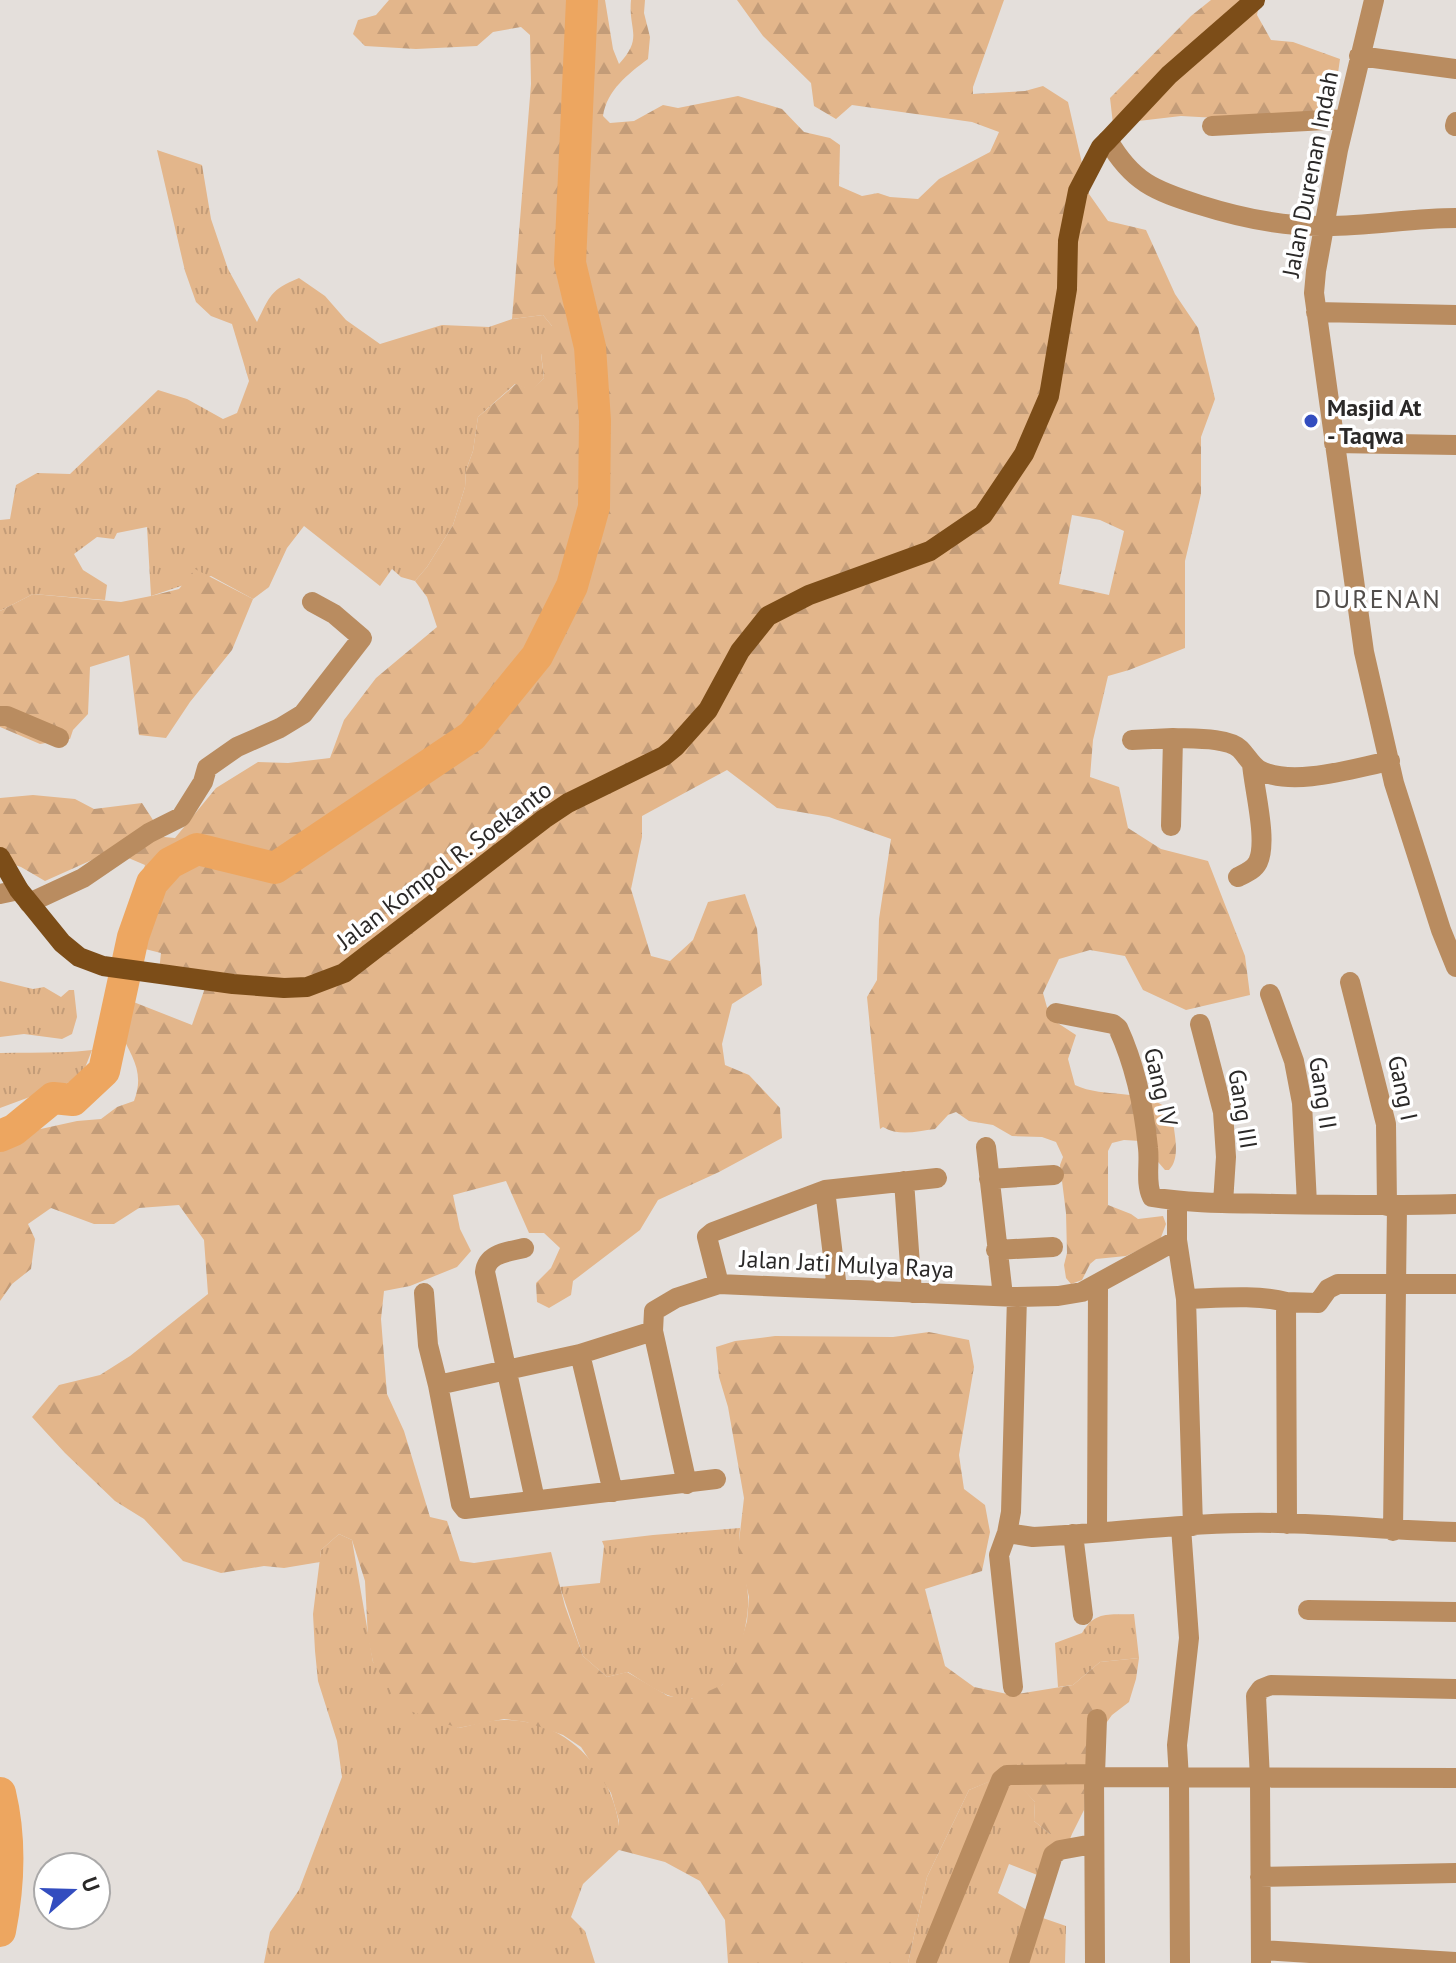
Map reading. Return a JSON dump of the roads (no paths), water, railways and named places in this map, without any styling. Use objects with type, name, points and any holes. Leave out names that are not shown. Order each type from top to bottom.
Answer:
[{"type":"main road","name":"Jalan Kompol R. Soekanto","points":[[0,857],[16,896],[79,957],[103,966],[233,984],[307,987],[344,973],[568,803],[664,756],[708,710],[740,651],[768,616],[809,595],[930,551],[983,515],[1024,454],[1049,396],[1067,289],[1068,241],[1078,191],[1108,140],[1169,75],[1255,0]]},
{"type":"street","name":"Jalan Durenan Indah","points":[[1374,0],[1345,119],[1316,271],[1316,312],[1364,652],[1394,783],[1456,967]]},
{"type":"street","points":[[1359,56],[1456,69]]},
{"type":"street","points":[[1212,126],[1345,119]]},
{"type":"street","points":[[1108,140],[1131,174],[1162,193],[1236,217],[1326,226],[1456,218]]},
{"type":"street","points":[[1316,312],[1456,315]]},
{"type":"street","points":[[1334,443],[1456,445]]},
{"type":"street","points":[[16,896],[83,878],[149,833],[181,817],[203,782],[207,768],[237,747],[303,714],[362,638],[334,614],[312,602]]},
{"type":"street","points":[[0,716],[7,716],[59,738]]},
{"type":"street","points":[[1171,826],[1173,738]]},
{"type":"street","points":[[1132,740],[1207,739],[1237,746],[1258,771],[1274,776],[1299,777],[1390,761]]},
{"type":"street","points":[[1238,877],[1252,870],[1259,860],[1261,843],[1252,764]]},
{"type":"street","name":"Gang I","points":[[1350,982],[1386,1124],[1397,1283],[1393,1531]]},
{"type":"street","name":"Gang II","points":[[1270,994],[1294,1061],[1302,1103],[1307,1204]]},
{"type":"street","name":"Gang IV","points":[[1056,1013],[1113,1024],[1118,1028],[1143,1112],[1149,1151],[1150,1194],[1177,1201]]},
{"type":"street","name":"Gang III","points":[[1200,1024],[1223,1112],[1226,1157],[1223,1203]]},
{"type":"street","points":[[986,1147],[996,1250],[1010,1296],[1011,1512],[999,1555],[1013,1687]]},
{"type":"street","points":[[989,1179],[1054,1175]]},
{"type":"street","points":[[719,1284],[707,1237],[733,1223],[825,1190],[937,1178]]},
{"type":"street","points":[[904,1181],[912,1293]]},
{"type":"street","points":[[825,1190],[837,1289]]},
{"type":"street","points":[[1180,1963],[1177,1745],[1189,1638],[1186,1299],[1177,1240],[1177,1201],[1392,1206],[1456,1204]]},
{"type":"street","name":"Jalan Jati Mulya Raya","points":[[653,1331],[653,1315],[658,1307],[719,1284],[1058,1296],[1098,1286],[1177,1240]]},
{"type":"street","points":[[996,1250],[1053,1247]]},
{"type":"street","points":[[524,1248],[491,1257],[485,1266],[535,1500]]},
{"type":"street","points":[[1186,1299],[1271,1299],[1318,1303],[1330,1287],[1338,1284],[1456,1284]]},
{"type":"street","points":[[1097,1532],[1098,1286]]},
{"type":"street","points":[[424,1293],[428,1345],[461,1504],[465,1509],[716,1479]]},
{"type":"street","points":[[1286,1302],[1287,1524]]},
{"type":"street","points":[[440,1395],[507,1371],[580,1354],[653,1331],[687,1484]]},
{"type":"street","points":[[580,1354],[613,1492]]},
{"type":"street","points":[[1007,1533],[1026,1537],[1187,1526],[1287,1524],[1456,1532]]},
{"type":"street","points":[[1073,1534],[1083,1615]]},
{"type":"street","points":[[1308,1610],[1456,1612]]},
{"type":"street","points":[[1456,1689],[1271,1685],[1261,1689],[1256,1696],[1255,1707],[1260,1779],[1261,1956],[1456,1962]]},
{"type":"street","points":[[1095,1963],[1093,1844],[1097,1719]]},
{"type":"street","points":[[926,1963],[1003,1778],[1007,1775],[1179,1779],[1456,1778]]},
{"type":"street","points":[[1019,1963],[1053,1855],[1060,1850],[1093,1844]]},
{"type":"street","points":[[1260,1877],[1456,1873]]},
{"type":"waterway","points":[[0,1136],[14,1130],[53,1098],[73,1100],[104,1071],[133,937],[152,883],[170,863],[197,849],[275,868],[472,736],[537,656],[572,586],[594,507],[595,421],[590,347],[570,263],[582,0]]},
{"type":"waterway","points":[[0,1793],[8,1862],[0,1931]]},
{"type":"place","name":"Masjid At - Taqwa","points":[[1311,421]]},
{"type":"district","name":"DURENAN","points":[[1378,598]]}]
